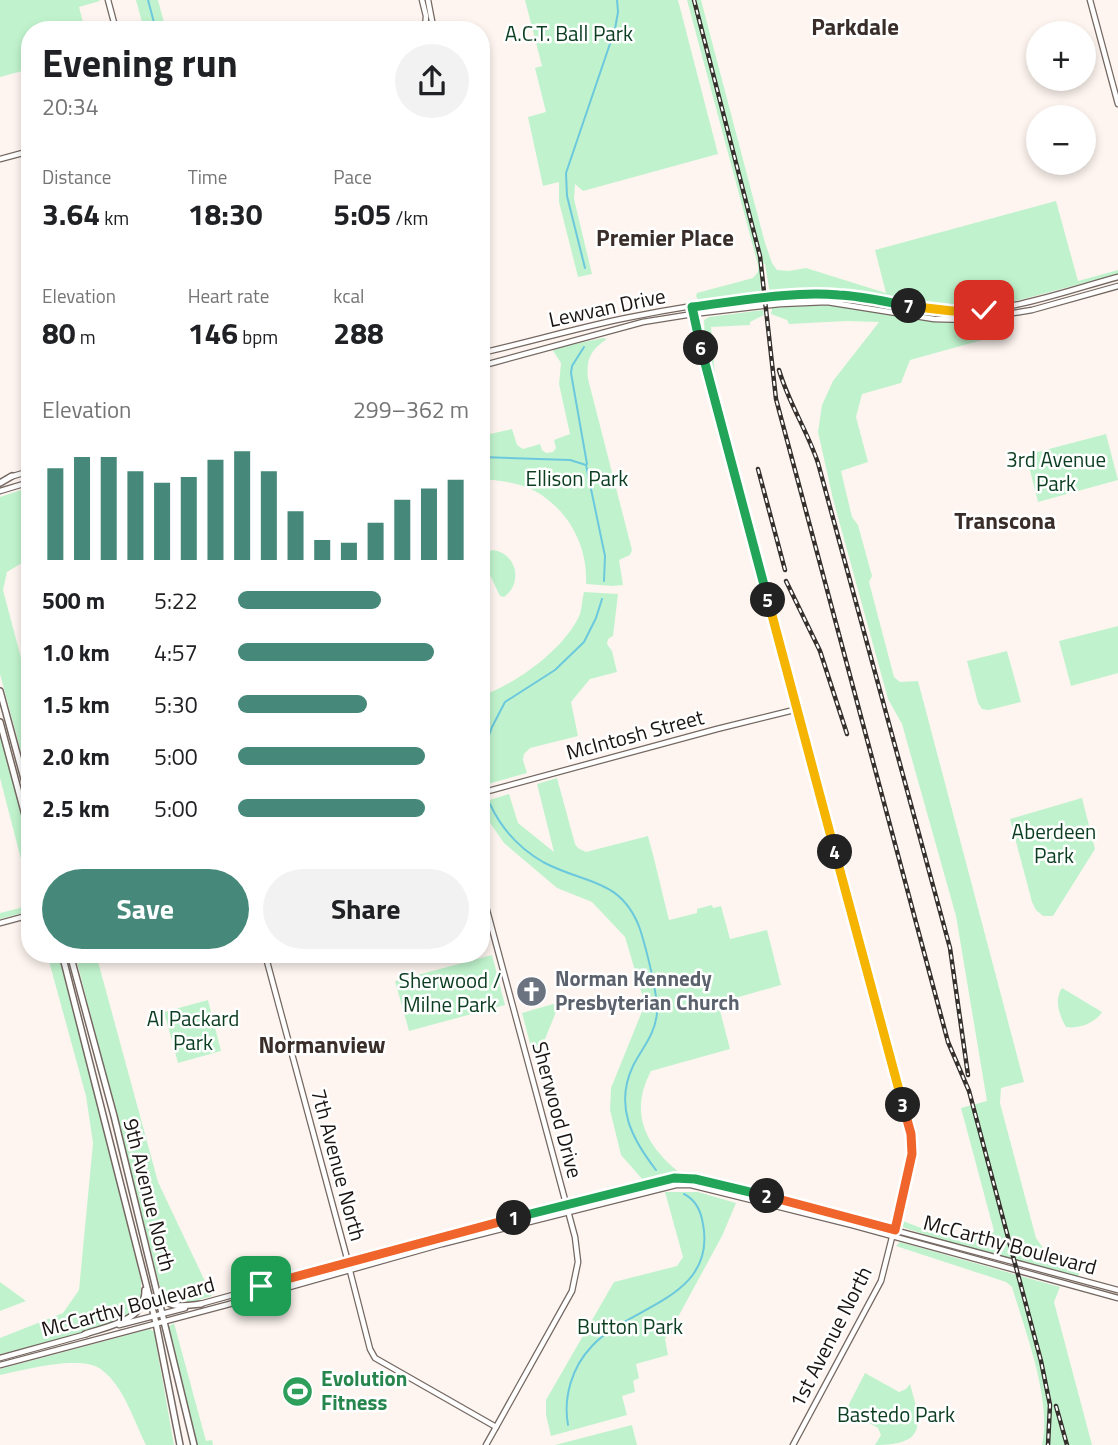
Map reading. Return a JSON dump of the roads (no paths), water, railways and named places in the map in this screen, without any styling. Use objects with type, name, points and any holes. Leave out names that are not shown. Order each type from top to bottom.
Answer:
[{"type":"main road","points":[[108,0],[114,21]]},
{"type":"main road","points":[[422,0],[426,21]]},
{"type":"main road","points":[[428,0],[432,21]]},
{"type":"main road","points":[[1090,0],[1118,104]]},
{"type":"main road","points":[[0,159],[21,153]]},
{"type":"main road","name":"Lewvan Drive","points":[[490,350],[626,318],[781,296],[854,296],[930,309],[984,310],[1118,277]]},
{"type":"main road","name":"Lewvan Drive","points":[[490,364],[630,325],[693,314],[780,304],[827,302],[934,319],[971,320],[1032,310],[1118,286]]},
{"type":"main road","name":"1st Avenue North","points":[[692,307],[911,1134],[912,1154],[881,1281],[793,1445]]},
{"type":"main road","points":[[0,482],[21,474]]},
{"type":"main road","points":[[0,491],[21,485]]},
{"type":"main road","points":[[0,691],[21,768]]},
{"type":"main road","name":"McIntosh Street","points":[[490,791],[797,709]]},
{"type":"main road","points":[[0,722],[21,800]]},
{"type":"main road","points":[[0,923],[21,917]]},
{"type":"main road","name":"Sherwood Drive","points":[[486,1445],[548,1336],[575,1281],[578,1262],[566,1204],[490,921]]},
{"type":"main road","name":"9th Avenue North","points":[[64,963],[145,1280],[158,1315],[194,1445]]},
{"type":"main road","name":"9th Avenue North","points":[[72,963],[114,1116],[154,1284],[158,1315]]},
{"type":"main road","name":"7th Avenue North","points":[[267,963],[348,1262]]},
{"type":"main road","name":"McCarthy Boulevard","points":[[0,1358],[667,1178],[695,1179],[1118,1290]]},
{"type":"main road","name":"McCarthy Boulevard","points":[[0,1365],[567,1211],[662,1187],[691,1185],[894,1233],[1118,1298]]},
{"type":"main road","name":"7th Avenue North","points":[[350,1271],[370,1349],[375,1358],[496,1427]]},
{"type":"main road","points":[[85,1334],[127,1320],[136,1314],[145,1298],[145,1280]]},
{"type":"main road","points":[[154,1284],[161,1297],[169,1304],[201,1304]]},
{"type":"main road","points":[[217,1307],[225,1297]]},
{"type":"main road","name":"9th Avenue North","points":[[160,1322],[180,1445]]},
{"type":"waterway","points":[[148,0],[154,21]]},
{"type":"waterway","points":[[585,268],[567,196],[566,173],[615,29],[617,0]]},
{"type":"waterway","points":[[584,347],[572,366],[571,373],[587,464]]},
{"type":"waterway","points":[[490,457],[570,460],[586,465],[605,556],[604,581]]},
{"type":"waterway","points":[[490,733],[505,702],[555,670],[584,642],[602,599]]},
{"type":"waterway","points":[[490,804],[505,829],[526,850],[543,862],[612,891],[632,912],[640,929],[654,983],[657,1013],[651,1035],[633,1066],[625,1095],[628,1121],[633,1134],[656,1170]]},
{"type":"waterway","points":[[568,1425],[568,1393],[574,1373],[585,1354],[608,1332],[684,1285],[697,1269],[704,1249],[703,1224],[697,1206],[684,1194]]},
{"type":"railway","points":[[694,0],[760,256],[776,399],[948,1042],[969,1091],[1041,1361],[1050,1405],[1048,1445]]},
{"type":"railway","points":[[779,370],[818,463],[950,948],[968,1075]]},
{"type":"railway","points":[[758,469],[785,570]]},
{"type":"railway","points":[[786,581],[820,651],[847,734]]},
{"type":"railway","points":[[1056,1406],[1067,1445]]},
{"type":"place","name":"Norman Kennedy Presbyterian Church","points":[[532,991]]},
{"type":"place","name":"Evolution Fitness","points":[[298,1391]]},
{"type":"district","name":"Parkdale","points":[[855,27]]},
{"type":"district","name":"Premier Place","points":[[665,238]]},
{"type":"district","name":"Transcona","points":[[1005,521]]},
{"type":"district","name":"Normanview","points":[[322,1045]]},
{"type":"park label","name":"A.C.T. Ball Park","points":[[569,34]]},
{"type":"park label","name":"3rd Avenue Park","points":[[1056,472]]},
{"type":"park label","name":"Ellison Park","points":[[577,479]]},
{"type":"park label","name":"Aberdeen Park","points":[[1054,844]]},
{"type":"park label","name":"Sherwood / Milne Park","points":[[450,993]]},
{"type":"park label","name":"Al Packard Park","points":[[193,1031]]},
{"type":"park label","name":"Button Park","points":[[630,1327]]},
{"type":"park label","name":"Bastedo Park","points":[[896,1415]]}]
